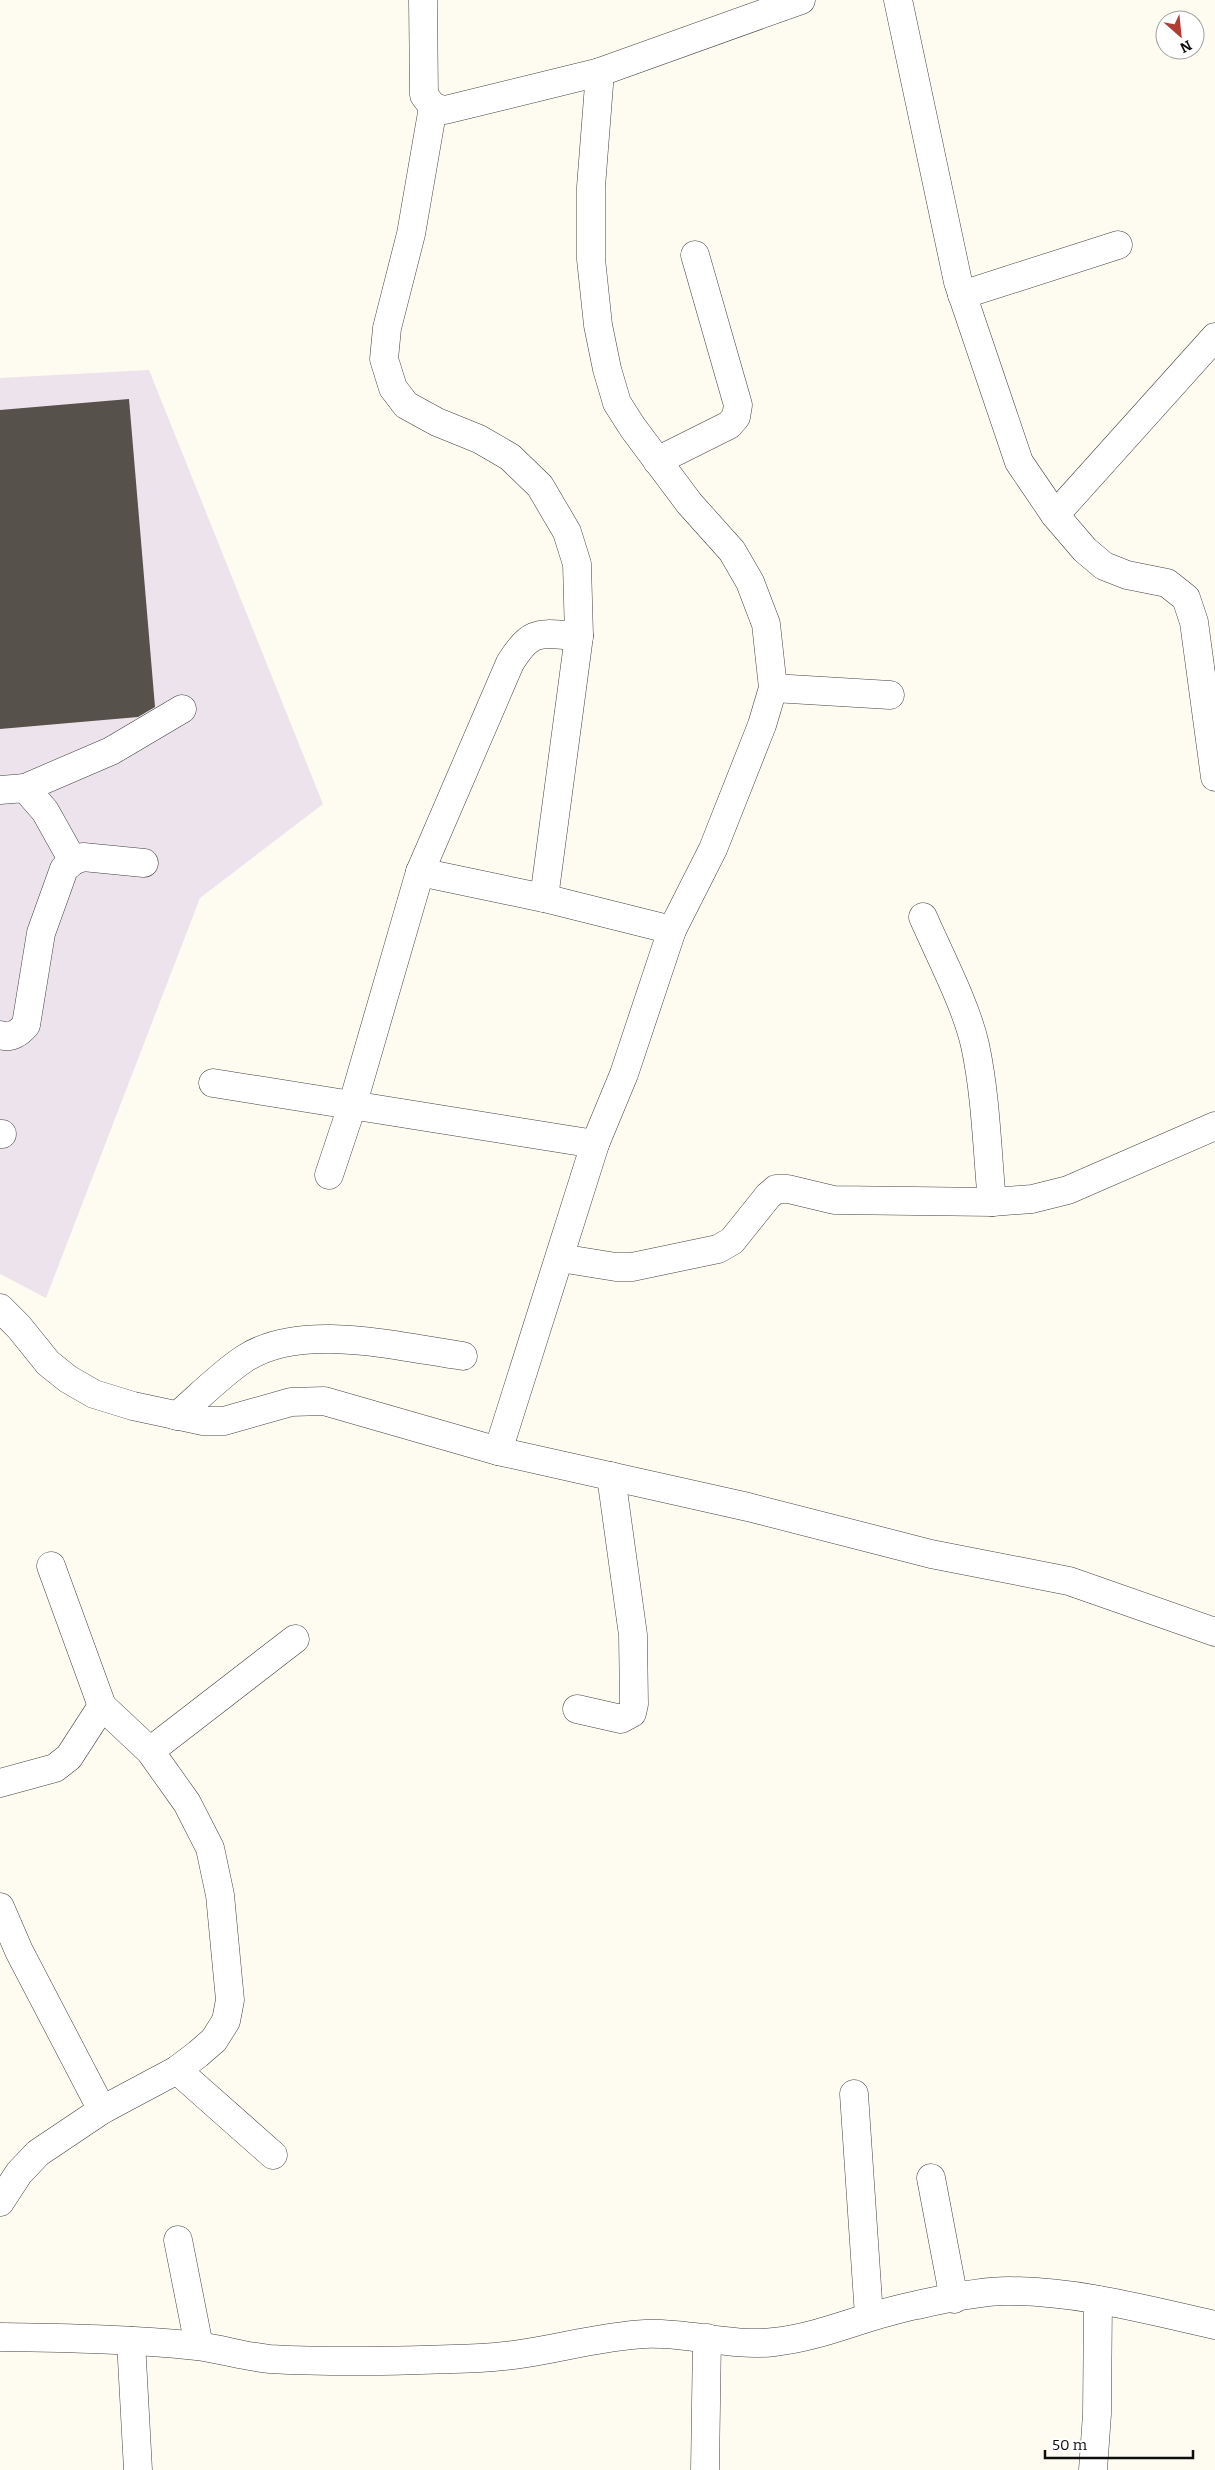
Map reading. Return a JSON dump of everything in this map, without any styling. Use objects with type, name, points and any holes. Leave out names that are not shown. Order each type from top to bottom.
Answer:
[{"type":"street","points":[[423,0],[424,95],[432,107],[411,234],[387,328],[384,359],[393,388],[406,405],[437,422],[480,439],[502,452],[540,486],[567,532],[577,564],[580,636],[544,898]]},
{"type":"street","points":[[432,107],[445,110],[460,108],[600,72],[801,0]]},
{"type":"street","points":[[898,0],[962,294],[1020,462],[1055,515],[1085,550],[1104,566],[1127,575],[1167,583],[1186,598],[1194,622],[1215,778]]},
{"type":"street","points":[[498,1451],[595,1144],[624,1074],[672,930],[713,849],[762,725],[773,688],[766,624],[750,582],[732,551],[689,503],[617,403],[598,325],[591,259],[591,214],[600,72]]},
{"type":"street","points":[[962,294],[1118,245]]},
{"type":"street","points":[[657,461],[729,426],[736,417],[738,405],[696,255]]},
{"type":"street","points":[[1055,515],[1215,337]]},
{"type":"street","points":[[329,1175],[353,1104],[420,872],[510,663],[520,646],[528,638],[540,634],[580,636]]},
{"type":"street","points":[[773,688],[890,695]]},
{"type":"street","points":[[13,789],[111,751],[182,709]]},
{"type":"street","points":[[13,789],[46,811],[73,861]]},
{"type":"street","points":[[0,1035],[6,1037],[18,1034],[26,1025],[41,933],[64,869],[73,861],[83,857],[144,863]]},
{"type":"street","points":[[420,872],[544,898],[672,930]]},
{"type":"street","points":[[923,917],[975,1043],[981,1081],[992,1202]]},
{"type":"street","points":[[213,1083],[595,1144]]},
{"type":"street","points":[[560,1258],[616,1267],[632,1267],[718,1248],[732,1241],[768,1196],[776,1189],[788,1189],[834,1200],[992,1202],[1032,1200],[1068,1190],[1215,1126]]},
{"type":"street","points":[[9,1317],[48,1362],[68,1379],[94,1394],[133,1406],[203,1421],[224,1421],[291,1402],[324,1401],[498,1451],[748,1508],[931,1554],[1069,1581],[1215,1632]]},
{"type":"street","points":[[177,1416],[245,1358],[265,1349],[308,1339],[349,1339],[463,1356]]},
{"type":"street","points":[[577,1709],[622,1719],[632,1713],[634,1704],[633,1634],[611,1476]]},
{"type":"street","points":[[0,2202],[19,2173],[38,2153],[102,2110],[177,2070],[214,2040],[226,2021],[230,2000],[220,1895],[210,1848],[188,1803],[150,1751],[102,1706],[51,1566]]},
{"type":"street","points":[[150,1751],[295,1639]]},
{"type":"street","points":[[0,1783],[56,1768],[70,1757],[102,1706]]},
{"type":"street","points":[[0,1907],[19,1951],[102,2110]]},
{"type":"street","points":[[177,2070],[273,2155]]},
{"type":"street","points":[[854,2094],[869,2316]]},
{"type":"street","points":[[932,2178],[954,2299]]},
{"type":"street","points":[[178,2240],[200,2346]]},
{"type":"street","points":[[0,2337],[131,2341],[200,2346],[266,2359],[338,2362],[524,2355],[599,2339],[646,2334],[707,2338],[748,2344],[775,2342],[814,2335],[869,2316],[1006,2291],[1098,2300],[1215,2325]]},
{"type":"street","points":[[1093,2470],[1097,2414],[1098,2300]]},
{"type":"street","points":[[705,2470],[707,2338]]},
{"type":"street","points":[[131,2341],[138,2470]]},
{"type":"shaded area","points":[[149,370],[323,804],[200,898],[46,1298],[0,1274],[0,378]]},
{"type":"building","points":[[129,399],[155,707],[138,717],[0,729],[0,410]]}]
